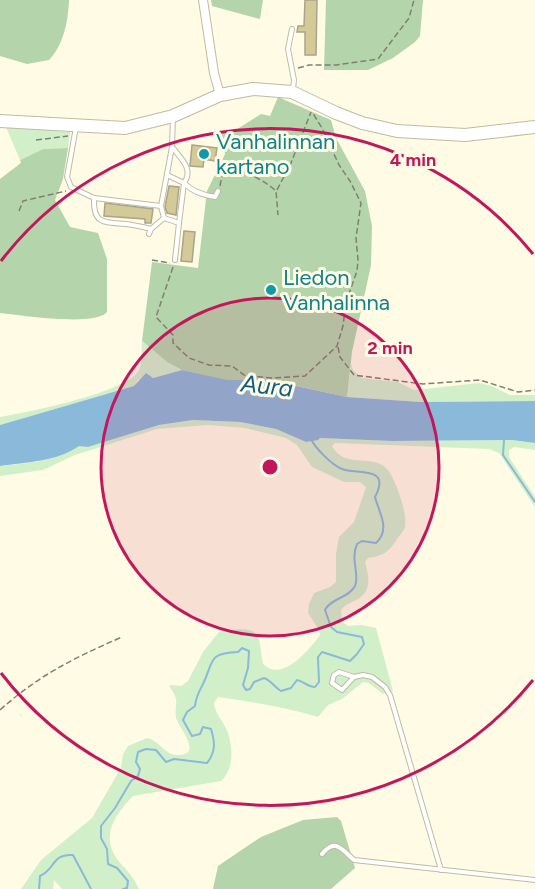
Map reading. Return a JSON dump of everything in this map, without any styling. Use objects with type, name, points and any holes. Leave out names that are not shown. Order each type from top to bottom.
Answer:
[{"type":"street","points":[[203,0],[214,73],[220,95]]},
{"type":"street","points":[[0,121],[75,131],[125,128],[174,116],[220,95],[253,89],[292,92],[362,123],[397,131],[465,135],[535,127]]},
{"type":"lane","points":[[292,29],[288,49],[294,80],[292,92]]},
{"type":"lane","points":[[164,218],[160,206],[168,175],[174,116]]},
{"type":"lane","points":[[75,131],[67,177],[72,189],[94,198],[160,206]]},
{"type":"lane","points":[[172,147],[188,170],[188,177],[184,183],[176,260]]},
{"type":"lane","points":[[168,175],[204,195],[215,196],[218,191]]},
{"type":"lane","points":[[94,198],[94,209],[100,220],[106,223],[129,224],[151,229]]},
{"type":"lane","points":[[164,218],[179,223]]},
{"type":"lane","points":[[149,234],[151,229],[164,218]]},
{"type":"lane","points":[[354,677],[342,690],[333,683],[334,675],[339,672],[354,677],[363,675],[372,677],[385,687],[390,695],[441,870]]},
{"type":"lane","points":[[322,854],[328,847],[334,845],[340,847],[354,860],[535,880]]},
{"type":"path","points":[[291,70],[309,65],[336,65],[378,59],[409,18],[414,0]]},
{"type":"path","points":[[152,260],[174,264],[156,317],[173,335],[173,343],[189,358],[209,365],[232,366],[244,375],[290,378],[305,376],[337,346],[343,326],[346,302],[357,271],[356,238],[361,203],[311,111],[291,163],[276,191],[278,215]]},
{"type":"path","points":[[36,140],[75,131]]},
{"type":"path","points":[[218,191],[222,176],[230,172],[251,175],[276,191]]},
{"type":"path","points":[[19,211],[23,201],[72,189]]},
{"type":"path","points":[[337,346],[340,357],[354,375],[423,384],[480,380],[518,392],[535,390]]},
{"type":"path","points":[[0,710],[24,689],[74,658],[122,637]]},
{"type":"green space","points":[[0,0],[69,0],[64,32],[49,60],[27,64],[0,56]]},
{"type":"green space","points":[[211,0],[263,0],[260,19],[212,6]]},
{"type":"green space","points":[[326,0],[423,0],[420,36],[393,58],[368,70],[324,70]]},
{"type":"green space","points":[[278,97],[331,120],[336,138],[365,191],[372,226],[371,265],[352,352],[347,397],[254,380],[227,381],[182,370],[167,362],[142,341],[152,262],[198,268],[207,191],[225,154],[221,132],[234,131],[261,114],[270,116]]},
{"type":"green space","points":[[6,127],[70,132],[68,148],[43,149],[20,160]]},
{"type":"green space","points":[[68,148],[63,179],[55,200],[70,227],[98,233],[107,259],[107,312],[88,319],[39,318],[0,313],[0,179],[21,163],[20,160],[43,149]]},
{"type":"green space","points":[[142,341],[167,362],[182,370],[138,380],[135,386],[0,425],[0,417],[72,401],[127,381],[139,370]]},
{"type":"green space","points":[[351,364],[353,370],[362,378],[398,382],[414,390],[479,383],[492,386],[510,395],[535,395],[535,401],[421,402],[347,397]]},
{"type":"green space","points":[[193,420],[240,422],[276,429],[306,442],[320,438],[392,441],[512,440],[535,443],[535,450],[514,447],[509,450],[509,457],[535,497],[535,507],[499,453],[489,449],[335,443],[332,446],[344,457],[372,461],[385,467],[397,486],[403,505],[404,530],[382,555],[368,558],[365,562],[368,580],[365,592],[341,610],[342,622],[348,626],[361,625],[376,628],[393,691],[383,694],[369,683],[363,682],[342,699],[328,705],[318,717],[218,697],[214,703],[215,707],[228,733],[231,746],[230,765],[221,781],[133,796],[114,821],[110,838],[111,847],[139,889],[62,889],[54,880],[53,889],[21,889],[41,860],[92,818],[121,768],[123,754],[128,746],[147,738],[174,755],[186,753],[189,750],[187,739],[177,721],[176,699],[169,686],[181,686],[188,681],[203,652],[219,632],[239,629],[254,632],[259,641],[263,664],[270,669],[278,670],[302,656],[320,635],[308,613],[309,604],[314,593],[336,582],[336,554],[339,537],[354,522],[366,487],[360,482],[344,482],[312,467],[297,445],[286,438],[245,428],[208,425],[157,429],[75,455],[43,470],[0,476],[0,466],[41,461],[61,455],[79,445],[88,447],[159,425]]},
{"type":"green space","points":[[337,817],[341,821],[355,868],[331,889],[213,889],[218,866],[261,837],[303,820]]},
{"type":"water","name":"Aura","points":[[182,370],[227,380],[254,380],[296,386],[347,397],[421,402],[535,401],[535,443],[512,440],[392,441],[320,438],[306,442],[276,429],[240,422],[193,420],[159,425],[88,447],[79,446],[51,458],[0,466],[0,425],[134,386],[146,373],[153,378]]},
{"type":"building","points":[[305,0],[317,0],[316,55],[305,55],[305,32],[297,32],[298,26],[304,26]]},
{"type":"building","name":"Vanhalinnan kartano","points":[[192,145],[217,148],[215,161],[204,159],[203,167],[190,166]]},
{"type":"building","points":[[169,186],[179,187],[176,215],[167,213],[165,207]]},
{"type":"building","points":[[105,203],[153,209],[151,223],[145,223],[145,219],[104,216]]},
{"type":"building","points":[[184,231],[195,232],[192,262],[181,261]]},
{"type":"waterway","points":[[123,889],[127,888],[128,881],[117,868],[108,864],[107,849],[101,838],[101,826],[131,781],[138,776],[140,769],[136,762],[138,752],[146,749],[156,750],[166,762],[174,759],[207,763],[210,759],[214,747],[211,729],[203,727],[200,734],[192,736],[183,720],[187,712],[195,706],[213,660],[221,654],[238,652],[242,648],[249,651],[248,668],[243,685],[246,690],[250,689],[254,682],[264,678],[281,691],[291,688],[297,680],[315,687],[319,682],[318,657],[322,652],[350,661],[364,644],[362,637],[337,632],[331,627],[325,610],[355,586],[354,556],[357,544],[362,541],[376,543],[383,532],[383,521],[375,497],[379,480],[370,473],[348,471],[338,467],[324,456],[311,439]]},
{"type":"waterway","points":[[504,440],[503,455],[535,502]]},
{"type":"waterway","points":[[39,889],[40,876],[49,870],[57,859],[66,855],[73,855],[91,889]]},
{"type":"place","name":"Vanhalinnan kartano","points":[[204,154]]},
{"type":"place","name":"Liedon Vanhalinna","points":[[271,290]]}]
